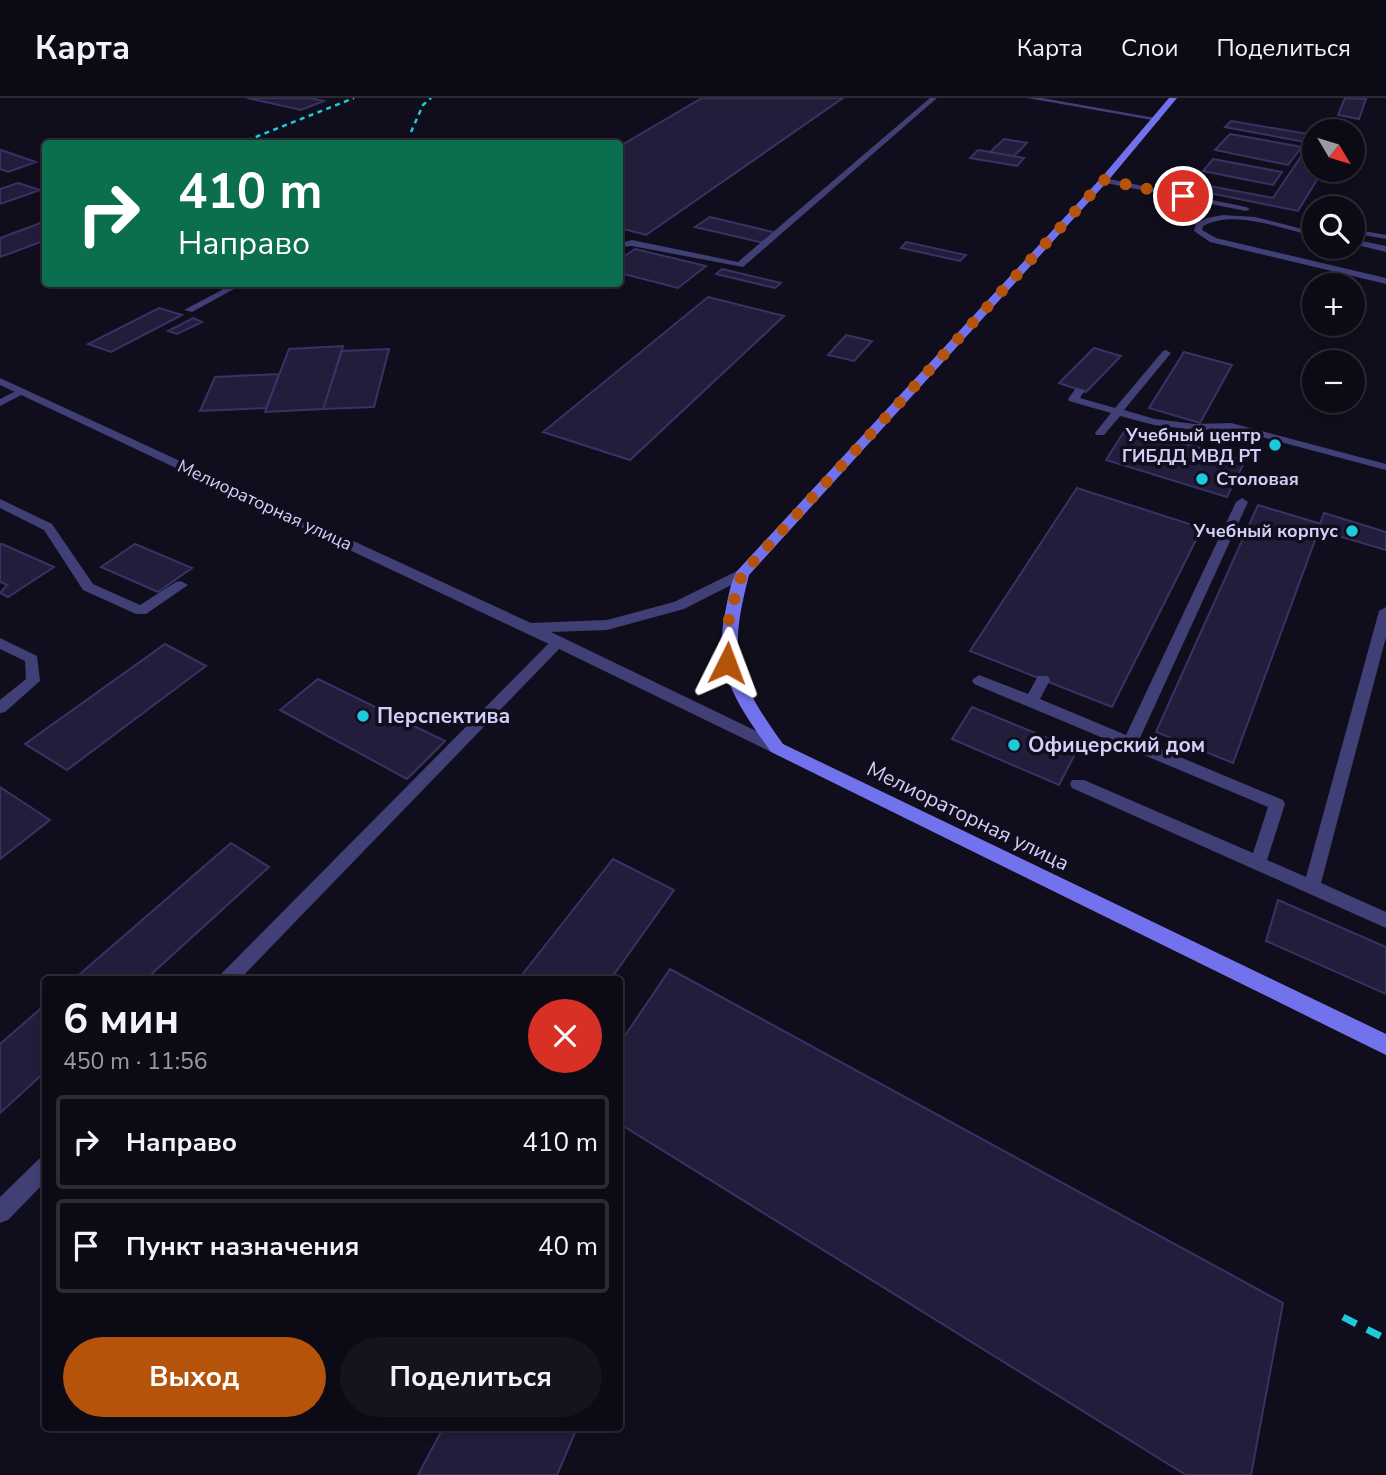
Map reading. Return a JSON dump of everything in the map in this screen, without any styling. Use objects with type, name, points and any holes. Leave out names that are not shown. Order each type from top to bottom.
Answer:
[{"type":"street","points":[[777,748],[742,700],[727,663],[729,617],[742,574],[1104,180],[1173,98]]},
{"type":"street","name":"Мелиораторная улица","points":[[0,381],[529,628],[1386,1045]]},
{"type":"street","name":"Мелиораторная улица","points":[[529,628],[607,625],[679,606],[742,574]]},
{"type":"lane","points":[[623,244],[632,243],[740,264],[934,98]]},
{"type":"lane","points":[[1030,98],[1158,119]]},
{"type":"lane","points":[[1104,180],[1301,220]]},
{"type":"lane","points":[[1302,231],[1226,215],[1207,219],[1199,225],[1198,231],[1213,240],[1386,281]]},
{"type":"lane","points":[[1365,233],[1386,237]]},
{"type":"lane","points":[[1365,245],[1386,249]]},
{"type":"lane","points":[[189,310],[233,287]]},
{"type":"lane","points":[[1100,433],[1166,353]]},
{"type":"lane","points":[[1080,390],[1073,399],[1119,413],[1175,425],[1231,426],[1386,467]]},
{"type":"lane","points":[[0,403],[22,392]]},
{"type":"lane","points":[[1130,743],[1242,502]]},
{"type":"lane","points":[[0,503],[48,527],[88,587],[141,611],[181,585]]},
{"type":"lane","points":[[1312,887],[1378,668],[1386,611]]},
{"type":"lane","points":[[232,976],[558,642]]},
{"type":"lane","points":[[0,643],[32,659],[34,670],[33,681],[0,708]]},
{"type":"lane","points":[[979,680],[1278,804],[1258,863]]},
{"type":"lane","points":[[1031,702],[1044,680]]},
{"type":"lane","points":[[1078,784],[1386,920]]},
{"type":"lane","points":[[0,1212],[42,1170]]},
{"type":"building","points":[[247,98],[310,98],[324,101],[301,110]]},
{"type":"building","points":[[702,98],[843,98],[646,235],[623,229],[623,144]]},
{"type":"building","points":[[1345,98],[1366,99],[1359,119],[1338,115]]},
{"type":"building","points":[[1231,121],[1302,133],[1302,141],[1225,127]]},
{"type":"building","points":[[1230,134],[1302,147],[1288,165],[1215,150]]},
{"type":"building","points":[[1004,139],[1027,143],[1014,156],[990,152]]},
{"type":"building","points":[[978,150],[1024,158],[1017,166],[970,158]]},
{"type":"building","points":[[0,151],[36,162],[8,172],[0,169]]},
{"type":"building","points":[[1302,155],[1302,182],[1316,182],[1307,196],[1302,196],[1302,204],[1298,211],[1190,189],[1194,183],[1273,198]]},
{"type":"building","points":[[1213,159],[1282,172],[1273,185],[1203,171]]},
{"type":"building","points":[[18,183],[40,190],[0,204],[0,189]]},
{"type":"building","points":[[710,217],[777,233],[764,243],[695,227]]},
{"type":"building","points":[[42,222],[42,241],[0,257],[0,238]]},
{"type":"building","points":[[906,242],[966,255],[960,261],[901,248]]},
{"type":"building","points":[[635,249],[706,266],[678,288],[623,274],[623,257]]},
{"type":"building","points":[[722,269],[781,283],[775,288],[716,274]]},
{"type":"building","points":[[708,297],[784,316],[630,460],[543,432]]},
{"type":"building","points":[[159,308],[182,315],[111,352],[88,344]]},
{"type":"building","points":[[193,318],[202,322],[177,334],[168,331]]},
{"type":"building","points":[[846,335],[872,341],[854,361],[828,355]]},
{"type":"building","points":[[343,346],[323,409],[265,412],[289,349]]},
{"type":"building","points":[[1094,348],[1121,356],[1086,392],[1059,383]]},
{"type":"building","points":[[389,349],[374,407],[323,409],[342,351]]},
{"type":"building","points":[[1184,352],[1232,365],[1200,423],[1149,408]]},
{"type":"building","points":[[279,374],[266,408],[200,411],[215,377]]},
{"type":"building","name":"Столовая","points":[[1127,427],[1245,461],[1227,497],[1106,460]]},
{"type":"building","points":[[1077,488],[1202,528],[1112,707],[970,651]]},
{"type":"building","points":[[1258,505],[1321,524],[1233,763],[1156,732]]},
{"type":"building","name":"Учебный корпус","points":[[1324,513],[1386,532],[1386,550],[1318,530]]},
{"type":"building","points":[[0,544],[54,567],[8,597],[0,593],[7,585],[0,582]]},
{"type":"building","points":[[135,544],[192,568],[158,592],[101,567]]},
{"type":"building","points":[[165,644],[206,666],[67,770],[25,744]]},
{"type":"building","points":[[318,679],[445,741],[407,779],[280,710]]},
{"type":"building","name":"Офицерский дом","points":[[972,707],[1077,750],[1059,785],[952,739]]},
{"type":"building","points":[[0,787],[50,820],[0,859]]},
{"type":"building","points":[[231,843],[269,867],[149,976],[78,976]]},
{"type":"building","points":[[613,859],[674,890],[613,976],[521,976]]},
{"type":"building","points":[[1278,900],[1386,947],[1386,994],[1266,941]]},
{"type":"building","points":[[670,969],[1283,1303],[1251,1475],[1186,1475],[623,1126],[623,1039]]},
{"type":"building","points":[[42,1007],[42,1075],[0,1113],[0,1044]]},
{"type":"building","points":[[441,1431],[576,1431],[557,1475],[418,1475]]},
{"type":"railway","points":[[248,140],[354,98]]},
{"type":"railway","points":[[411,132],[423,105],[431,98]]},
{"type":"railway","points":[[1343,1317],[1386,1339]]},
{"type":"place","name":"Учебный центр ГИБДД МВД РТ","points":[[1275,445]]},
{"type":"place","name":"Столовая","points":[[1202,479]]},
{"type":"place","name":"Учебный корпус","points":[[1352,531]]},
{"type":"place","name":"Перспектива","points":[[363,716]]},
{"type":"place","name":"Офицерский дом","points":[[1014,745]]},
{"type":"route","points":[[727,663],[729,617],[742,574],[1104,180],[1183,196]]}]
